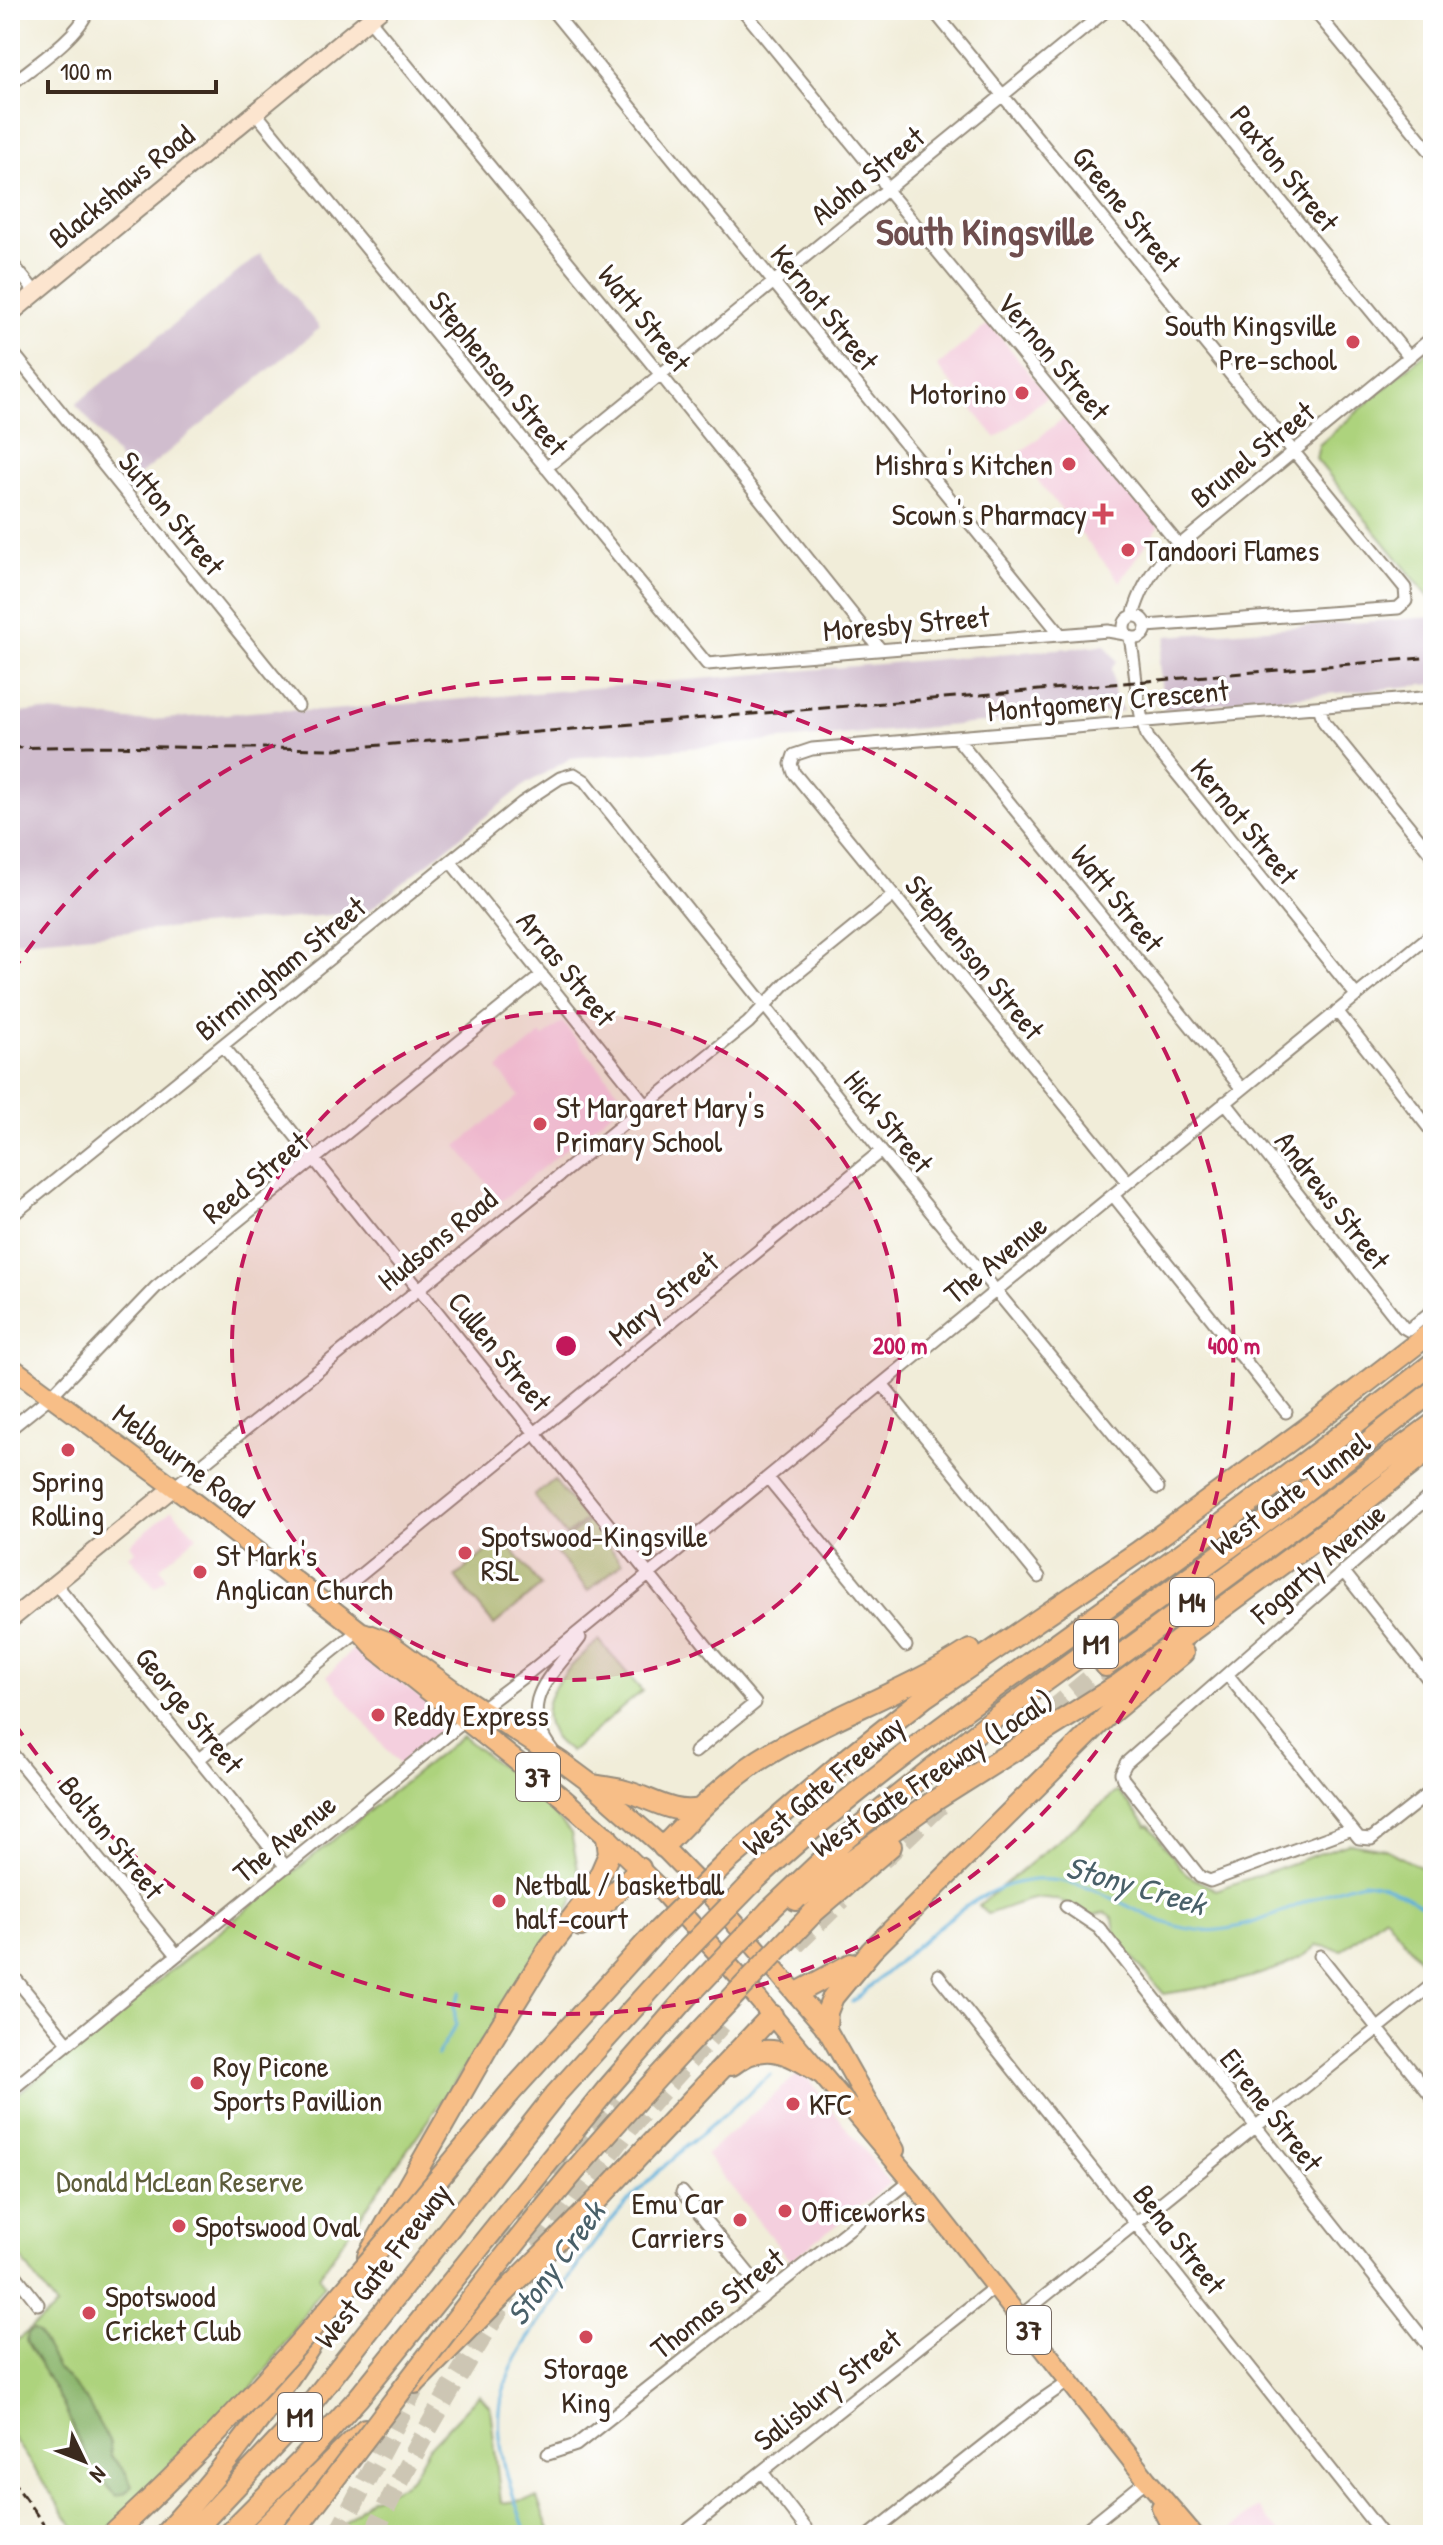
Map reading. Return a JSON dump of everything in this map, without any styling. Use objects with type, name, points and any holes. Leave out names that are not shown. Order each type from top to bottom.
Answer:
[{"type":"highway","name":"M1","points":[[112,2535],[212,2440],[297,2348],[510,2093],[654,1934],[729,1860],[837,1767],[925,1697],[1138,1552],[1433,1331]]},
{"type":"highway","name":"West Gate Freeway","points":[[190,2535],[297,2421],[555,2095],[677,1960],[804,1834],[935,1731],[1216,1529],[1433,1363]]},
{"type":"highway","name":"M1","points":[[772,1913],[848,1836],[996,1717],[1280,1511],[1433,1391]]},
{"type":"highway","name":"West Gate Tunnel","points":[[1106,1666],[1433,1424]]},
{"type":"highway","name":"West Gate Freeway (Local)","points":[[227,2535],[306,2456],[359,2397],[607,2089],[732,1947],[772,1913],[934,1801],[1118,1685],[1340,1521],[1433,1447]]},
{"type":"highway","points":[[663,1847],[700,1809],[773,1752],[948,1664],[1231,1484]]},
{"type":"highway","points":[[826,2028],[827,2012],[833,1997],[871,1951],[1107,1716],[1340,1521]]},
{"type":"highway","points":[[291,2535],[527,2229],[644,2092],[813,1913],[890,1846],[1045,1731]]},
{"type":"highway","points":[[593,1785],[625,1791],[676,1810],[689,1812],[700,1809]]},
{"type":"highway","points":[[164,2535],[234,2453],[350,2286],[460,2092],[549,1948],[593,1891],[609,1854],[607,1837]]},
{"type":"highway","points":[[521,1995],[586,1921],[640,1868]]},
{"type":"highway","points":[[797,1993],[824,1981],[871,1951]]},
{"type":"highway","points":[[257,2535],[494,2305],[772,2015]]},
{"type":"highway","points":[[700,2090],[738,2060],[765,2051],[788,2053],[819,2072]]},
{"type":"main road","name":"Blackshaws Road","points":[[10,314],[375,14]]},
{"type":"main road","name":"Melbourne Road","points":[[10,1366],[326,1603],[360,1630],[378,1651],[607,1837],[640,1868],[772,2015]]},
{"type":"main road","name":"Hudsons Road","points":[[10,1620],[174,1487]]},
{"type":"main road","name":"Melbourne Road","points":[[360,1630],[387,1641],[562,1762],[663,1847]]},
{"type":"main road","points":[[640,1868],[663,1847]]},
{"type":"main road","name":"37","points":[[663,1847],[712,1897],[826,2028],[911,2180]]},
{"type":"main road","points":[[772,2015],[797,1993]]},
{"type":"main road","name":"37","points":[[772,2015],[911,2180],[1147,2480],[1194,2535]]},
{"type":"main road","name":"37","points":[[1147,2480],[1175,2535]]},
{"type":"street","points":[[10,85],[68,38],[88,10]]},
{"type":"street","name":"Kernot Street","points":[[552,10],[1061,635]]},
{"type":"street","name":"Vernon Street","points":[[743,10],[1179,545]]},
{"type":"street","name":"Greene Street","points":[[933,10],[1405,588],[1406,601],[1398,608],[1141,621]]},
{"type":"street","name":"Aloha Street","points":[[546,468],[1107,10]]},
{"type":"street","name":"Paxton Street","points":[[1124,10],[1409,357]]},
{"type":"street","points":[[1314,10],[1433,155]]},
{"type":"street","name":"Watt Street","points":[[375,14],[880,649]]},
{"type":"street","name":"Stephenson Street","points":[[255,112],[707,664]]},
{"type":"street","points":[[10,261],[36,293]]},
{"type":"street","name":"Brunel Street","points":[[1141,621],[1138,598],[1163,559],[1433,337]]},
{"type":"street","name":"Sutton Street","points":[[10,349],[298,706]]},
{"type":"street","points":[[1127,619],[1141,621],[1145,633],[1130,634],[1127,619]]},
{"type":"street","name":"Moresby Street","points":[[707,664],[1108,631],[1130,634]]},
{"type":"street","name":"Kernot Street","points":[[1130,634],[1141,721],[1157,751],[1356,995]]},
{"type":"street","name":"Montgomery Crescent","points":[[792,759],[802,750],[1433,697]]},
{"type":"street","points":[[1319,707],[1324,722],[1433,856]]},
{"type":"street","name":"Watt Street","points":[[956,737],[1242,1089]]},
{"type":"street","name":"Stephenson Street","points":[[792,759],[794,773],[1128,1182]]},
{"type":"street","name":"Birmingham Street","points":[[10,1217],[543,787],[574,774],[585,781]]},
{"type":"street","name":"Hick Street","points":[[585,781],[881,1151],[1158,1488]]},
{"type":"street","name":"Arras Street","points":[[450,861],[646,1105]]},
{"type":"street","name":"Hudsons Road","points":[[174,1487],[748,1023],[787,982],[894,895]]},
{"type":"street","name":"The Avenue","points":[[10,2091],[883,1385],[1433,933]]},
{"type":"street","name":"Reed Street","points":[[10,1429],[51,1396],[156,1287],[542,975]]},
{"type":"street","points":[[1337,1011],[1433,1133]]},
{"type":"street","name":"Cullen Street","points":[[223,1046],[755,1703],[695,1752]]},
{"type":"street","name":"Andrews Street","points":[[1225,1102],[1403,1327],[1408,1330],[1433,1310]]},
{"type":"street","name":"Mary Street","points":[[326,1603],[881,1151]]},
{"type":"street","points":[[1113,1195],[1286,1412]]},
{"type":"street","points":[[883,1385],[1039,1577]]},
{"type":"street","points":[[768,1478],[906,1646]]},
{"type":"street","name":"Fogarty Avenue","points":[[1355,1834],[1215,1881],[1205,1879],[1121,1773],[1126,1763],[1433,1493]]},
{"type":"street","points":[[1343,1571],[1433,1685]]},
{"type":"street","name":"George Street","points":[[55,1583],[286,1867]]},
{"type":"street","name":"The Avenue","points":[[562,1762],[541,1734],[536,1715],[537,1698],[548,1676],[589,1624]]},
{"type":"street","points":[[199,1759],[360,1630]]},
{"type":"street","points":[[1227,1674],[1355,1834],[1371,1839],[1433,1790]]},
{"type":"street","name":"Bolton Street","points":[[10,1751],[177,1955]]},
{"type":"street","name":"Eirene Street","points":[[1066,1906],[1099,1928],[1433,2351]]},
{"type":"street","points":[[1320,1956],[1433,2098]]},
{"type":"street","points":[[10,1972],[68,2043]]},
{"type":"street","name":"Bena Street","points":[[938,1975],[1383,2535]]},
{"type":"street","points":[[1019,2317],[1433,1984]]},
{"type":"street","name":"Thomas Street","points":[[548,2454],[576,2445],[911,2180]]},
{"type":"street","points":[[682,2192],[766,2295]]},
{"type":"street","points":[[10,2268],[38,2304]]},
{"type":"street","name":"Salisbury Street","points":[[689,2529],[995,2287]]},
{"type":"street","points":[[870,2535],[1069,2381]]},
{"type":"street","points":[[762,2472],[811,2535]]},
{"type":"street","points":[[1079,2535],[1147,2480]]},
{"type":"shaded area","points":[[260,254],[320,328],[135,479],[76,404]]},
{"type":"shaded area","points":[[989,323],[1048,396],[996,438],[937,366]]},
{"type":"shaded area","points":[[1066,416],[1159,526],[1120,582],[1017,455]]},
{"type":"shaded area","points":[[1433,617],[1433,684],[1163,709],[1159,661],[1167,636]]},
{"type":"shaded area","points":[[1105,645],[1117,661],[1112,668],[1115,698],[1123,711],[571,758],[526,784],[367,912],[10,942],[10,714],[38,711],[139,721],[275,710],[320,711]]},
{"type":"shaded area","name":"St Margaret Mary's Primary School","points":[[562,1022],[624,1098],[623,1103],[501,1201],[457,1146],[519,1096],[498,1069],[541,1034],[544,1037]]},
{"type":"shaded area","points":[[172,1510],[197,1536],[160,1567],[167,1577],[155,1587],[129,1556],[135,1551],[130,1544]]},
{"type":"shaded area","points":[[354,1648],[443,1714],[450,1723],[399,1765],[327,1676]]},
{"type":"shaded area","points":[[799,2073],[809,2080],[890,2183],[790,2261],[706,2155]]},
{"type":"shaded area","points":[[1258,2507],[1281,2535],[1224,2535]]},
{"type":"green space","points":[[1433,346],[1433,602],[1316,459],[1319,445]]},
{"type":"green space","points":[[554,1480],[586,1520],[566,1536],[534,1496]]},
{"type":"green space","points":[[589,1521],[622,1563],[588,1591],[553,1549]]},
{"type":"green space","points":[[503,1538],[541,1586],[494,1625],[455,1577]]},
{"type":"green space","points":[[599,1640],[642,1691],[570,1752],[552,1734],[547,1707],[558,1682]]},
{"type":"green space","name":"Donald McLean Reserve","points":[[462,1736],[540,1798],[571,1833],[579,1874],[572,1904],[465,2067],[319,2276],[324,2284],[264,2374],[121,2535],[79,2535],[10,2433],[10,2346],[57,2307],[10,2244],[10,2100]]},
{"type":"green space","points":[[1118,1791],[1187,1875],[1216,1890],[1349,1843],[1385,1849],[1433,1874],[1433,1964],[1427,1969],[1385,1916],[1342,1950],[1317,1945],[1304,1956],[1266,1972],[1223,1984],[1164,1994],[1116,1939],[1113,1918],[1105,1912],[1090,1916],[1050,1898],[1029,1900],[987,1914],[979,1905]]},
{"type":"green space","points":[[33,2330],[38,2333],[58,2369],[85,2398],[110,2443],[111,2456],[132,2485],[126,2492],[117,2496],[91,2469],[63,2404],[26,2341],[27,2334]]},
{"type":"green space","points":[[479,2395],[490,2407],[501,2503],[537,2498],[554,2535],[332,2535],[371,2498],[403,2485],[413,2475],[429,2447]]},
{"type":"waterway","name":"Stony Creek","points":[[852,2002],[966,1906],[1010,1884],[1034,1880],[1085,1887],[1164,1922],[1190,1929],[1237,1927],[1363,1882],[1391,1888],[1433,1911]]},
{"type":"waterway","points":[[437,2055],[456,2025],[454,2006],[461,1992]]},
{"type":"waterway","name":"Stony Creek","points":[[527,2535],[507,2474],[499,2427],[502,2397],[517,2356],[585,2255],[625,2205],[677,2155],[770,2075]]},
{"type":"tunnel","points":[[1030,1682],[1110,1617]]},
{"type":"tunnel","points":[[1004,1750],[1106,1666]]},
{"type":"tunnel","points":[[882,1860],[940,1805]]},
{"type":"tunnel","points":[[796,1944],[842,1899]]},
{"type":"tunnel","points":[[539,2249],[632,2124],[728,2017]]},
{"type":"tunnel","points":[[503,2248],[529,2207],[613,2096]]},
{"type":"tunnel","points":[[373,2535],[437,2413],[508,2296]]},
{"type":"tunnel","points":[[337,2535],[423,2372]]},
{"type":"railway","points":[[10,748],[335,749],[1433,657]]},
{"type":"railway","points":[[10,2477],[51,2535]]},
{"type":"place","name":"South Kingsville Pre-school","points":[[1353,342]]},
{"type":"place","name":"Motorino","points":[[1022,393]]},
{"type":"place","name":"Mishra's Kitchen","points":[[1069,464]]},
{"type":"place","name":"Scown's Pharmacy","points":[[1103,514]]},
{"type":"place","name":"Tandoori Flames","points":[[1128,550]]},
{"type":"place","name":"St Margaret Mary's Primary School","points":[[540,1124]]},
{"type":"place","name":"Spring Rolling","points":[[68,1450]]},
{"type":"place","name":"Spotswood-Kingsville RSL","points":[[465,1553]]},
{"type":"place","name":"St Mark's Anglican Church","points":[[200,1572]]},
{"type":"place","name":"Reddy Express","points":[[378,1715]]},
{"type":"place","name":"Netball / basketball half-court","points":[[499,1901]]},
{"type":"place","name":"Roy Picone Sports Pavillion","points":[[197,2083]]},
{"type":"place","name":"KFC","points":[[793,2104]]},
{"type":"place","name":"Officeworks","points":[[785,2211]]},
{"type":"place","name":"Emu Car Carriers","points":[[740,2220]]},
{"type":"place","name":"Spotswood Oval","points":[[179,2226]]},
{"type":"place","name":"Spotswood Cricket Club","points":[[89,2313]]},
{"type":"place","name":"Storage King","points":[[586,2337]]},
{"type":"district","name":"South Kingsville","points":[[985,231]]}]
